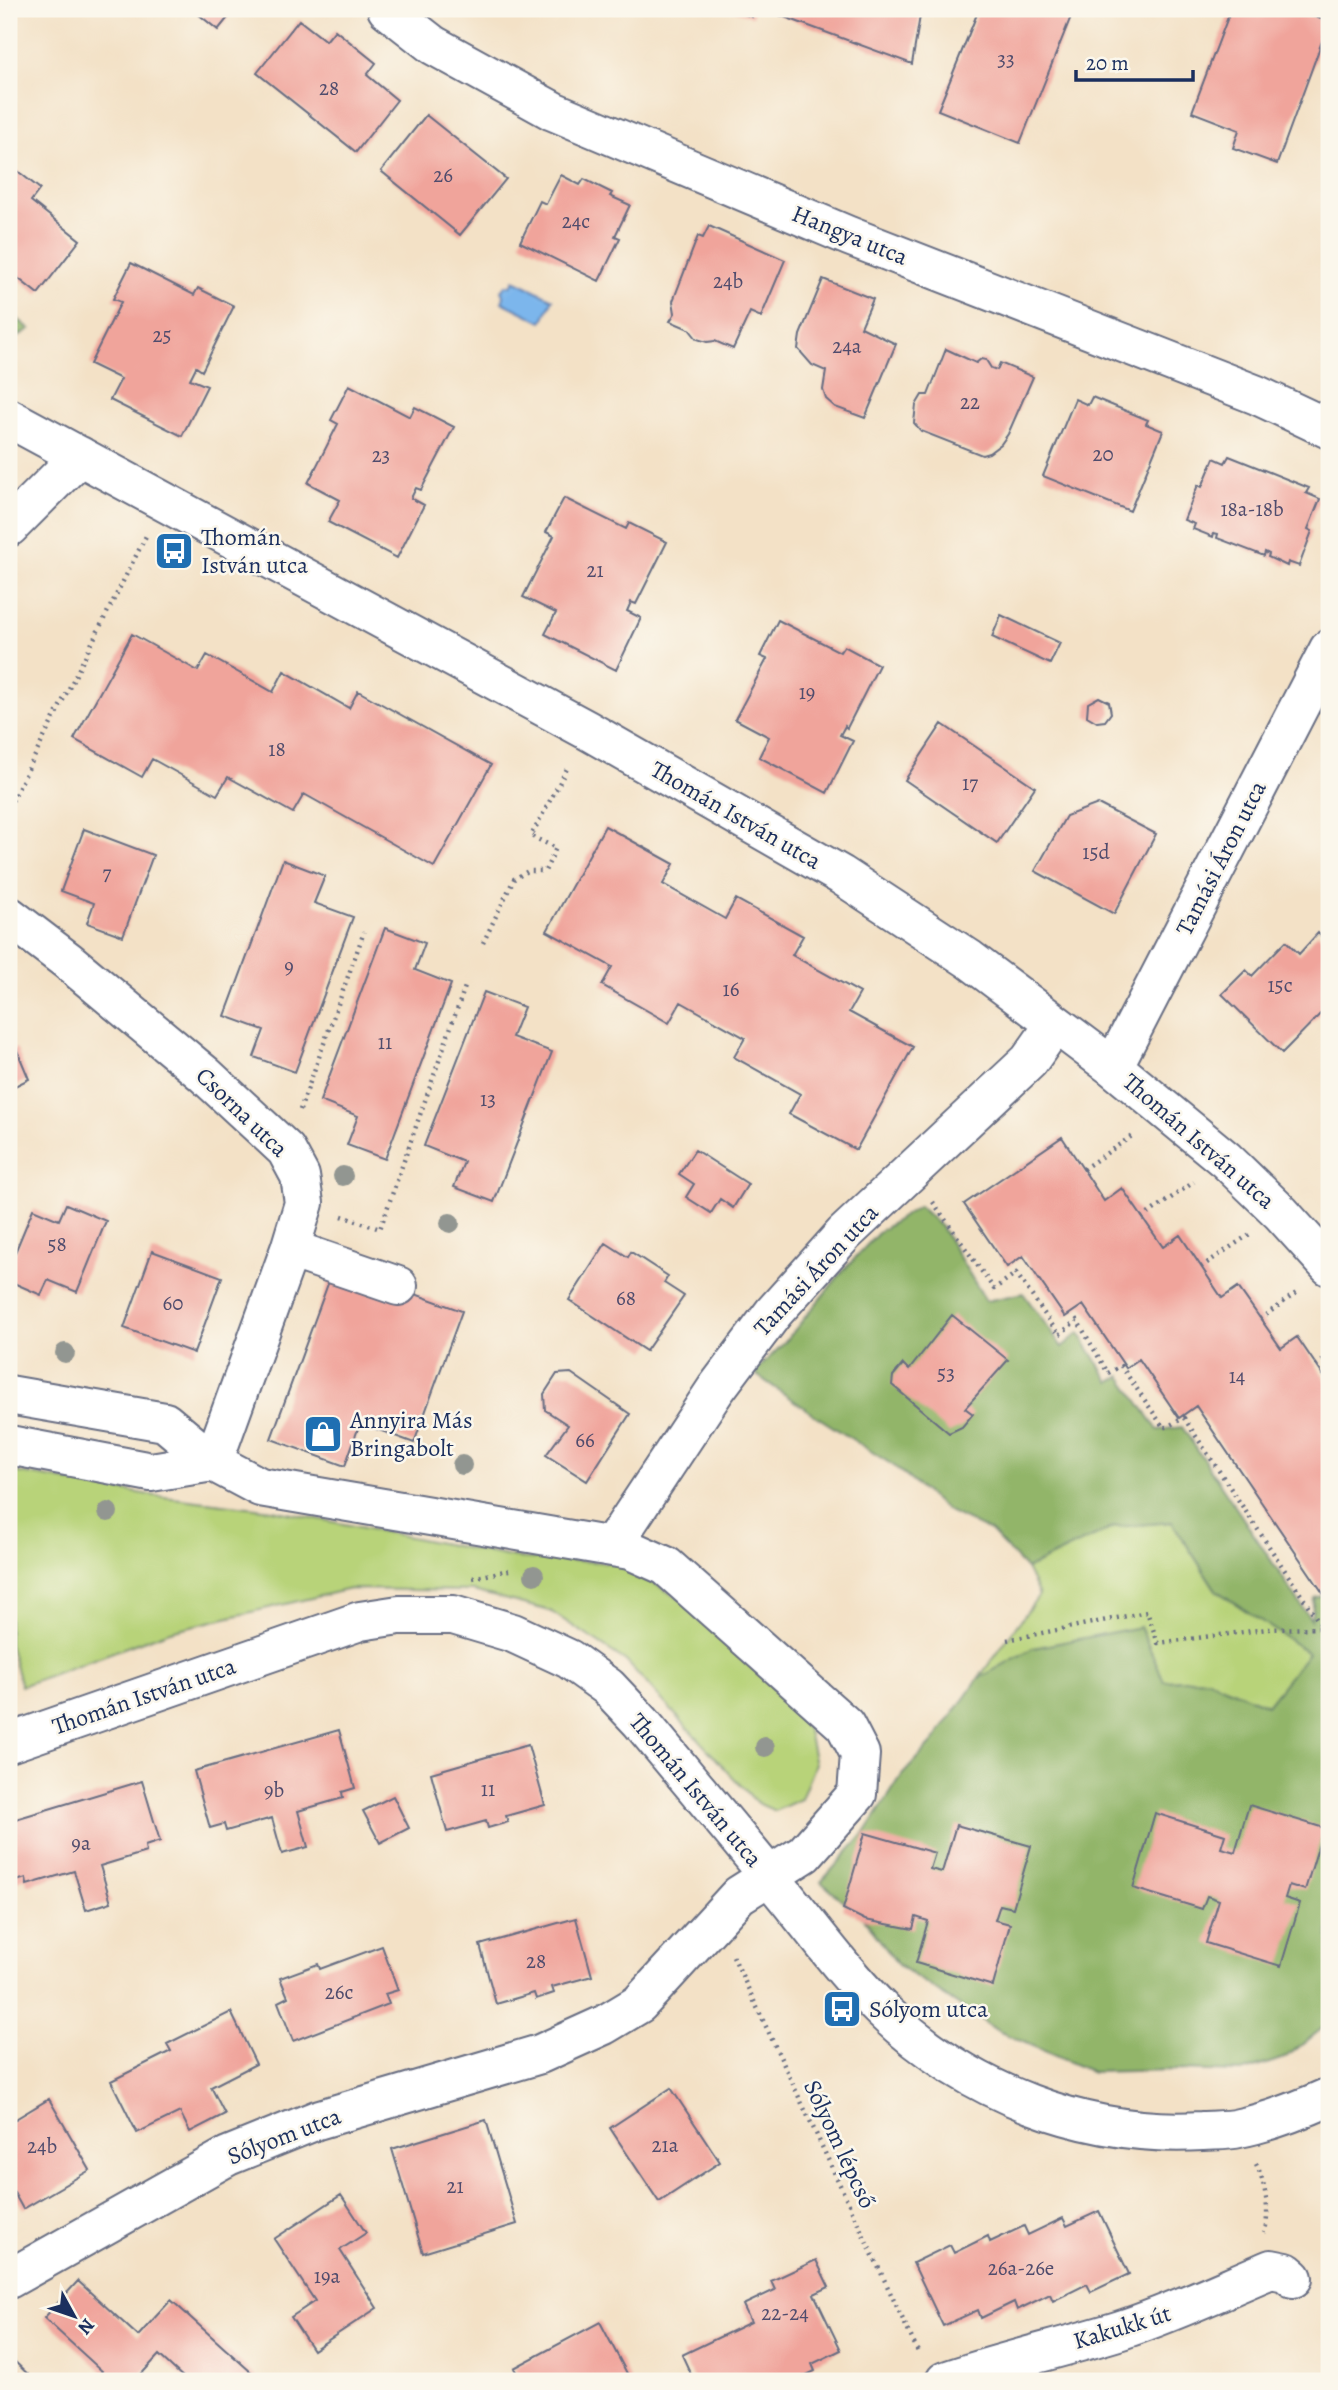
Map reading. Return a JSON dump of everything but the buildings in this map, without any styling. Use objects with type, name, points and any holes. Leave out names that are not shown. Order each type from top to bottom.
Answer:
[{"type":"street","name":"Hangya utca","points":[[387,9],[433,45],[553,111],[849,236],[1257,395],[1329,429]]},
{"type":"street","name":"Thomán István utca","points":[[9,418],[587,730],[841,875],[969,960],[1113,1067],[1226,1160],[1281,1213],[1319,1275]]},
{"type":"street","points":[[9,527],[80,456]]},
{"type":"street","name":"Tamási Áron utca","points":[[1113,1067],[1329,649]]},
{"type":"street","name":"Csorna utca","points":[[9,916],[68,961],[204,1074],[286,1150],[300,1176],[304,1203],[213,1462]]},
{"type":"street","name":"Tamási Áron utca","points":[[612,1546],[716,1389],[774,1312],[844,1234],[1029,1060],[1055,1024]]},
{"type":"street","points":[[290,1249],[398,1286]]},
{"type":"street","points":[[9,1395],[165,1422],[213,1462],[260,1487],[612,1546],[630,1550],[666,1566],[845,1725],[860,1754],[857,1794],[804,1854],[769,1876]]},
{"type":"street","points":[[9,1445],[151,1472],[213,1462]]},
{"type":"street","name":"Thomán István utca","points":[[9,1743],[360,1621],[399,1615],[453,1615],[513,1633],[558,1653],[608,1687],[641,1722],[842,1966],[883,2011],[929,2050],[980,2083],[1018,2100],[1077,2119],[1136,2131],[1178,2133],[1238,2129],[1292,2114],[1329,2097]]},
{"type":"street","name":"Sólyom utca","points":[[9,2279],[228,2156],[317,2120],[540,2054],[604,2025],[639,2004],[739,1895],[769,1876]]},
{"type":"street","name":"Kakukk út","points":[[933,2369],[980,2369],[1120,2330],[1188,2306],[1271,2269],[1286,2272],[1293,2278]]},
{"type":"path","points":[[9,807],[164,503]]},
{"type":"path","points":[[484,943],[514,879],[528,871],[545,871],[556,848],[531,836],[587,730]]},
{"type":"path","points":[[286,1150],[364,932]]},
{"type":"path","points":[[344,1217],[380,1229],[466,984]]},
{"type":"path","points":[[1083,1169],[1167,1111]]},
{"type":"path","points":[[1143,1218],[1226,1160]]},
{"type":"path","points":[[938,1207],[994,1289],[1016,1273],[1059,1335],[1077,1321],[1108,1373],[1121,1366],[1164,1428],[1184,1418],[1323,1628]]},
{"type":"path","points":[[1201,1267],[1281,1213]]},
{"type":"path","points":[[1260,1319],[1319,1275]]},
{"type":"path","points":[[1316,1365],[1329,1356]]},
{"type":"path","points":[[453,1615],[457,1582],[518,1569]]},
{"type":"path","points":[[1007,1640],[1147,1612],[1158,1643],[1267,1629],[1323,1628],[1329,1624]]},
{"type":"path","name":"Sólyom lépcső","points":[[716,1921],[933,2369]]},
{"type":"path","points":[[1238,2129],[1261,2172],[1268,2221],[1248,2279]]},
{"type":"green space","points":[[9,312],[30,329],[9,342]]},
{"type":"green space","points":[[919,1206],[941,1227],[986,1301],[1023,1293],[1062,1347],[1079,1333],[1110,1382],[1121,1376],[1158,1430],[1182,1427],[1311,1620],[1314,1598],[1329,1594],[1329,2023],[1285,2058],[1241,2072],[1092,2072],[998,2031],[898,1965],[865,1920],[821,1882],[865,1833],[902,1775],[933,1742],[978,1679],[1033,1648],[1140,1627],[1164,1681],[1207,1679],[1267,1705],[1308,1653],[1216,1590],[1172,1522],[1114,1527],[1026,1569],[990,1531],[946,1510],[894,1466],[754,1373],[785,1342],[842,1272],[880,1231]]},
{"type":"green space","points":[[9,1471],[156,1496],[273,1510],[516,1558],[619,1563],[699,1610],[783,1698],[808,1731],[815,1764],[801,1799],[775,1811],[757,1803],[626,1661],[550,1611],[473,1591],[350,1589],[170,1631],[21,1686],[9,1644]]},
{"type":"green space","points":[[1172,1522],[1216,1590],[1309,1653],[1267,1705],[1207,1679],[1164,1681],[1140,1627],[978,1679],[1039,1595],[1026,1569],[1114,1527]]},
{"type":"water","points":[[514,280],[553,299],[542,322],[502,302],[504,297],[501,291],[506,285],[511,286]]},
{"type":"place","name":"Thomán István utca","points":[[174,551]]},
{"type":"place","name":"Annyira Más Bringabolt","points":[[323,1434]]},
{"type":"place","name":"Sólyom utca","points":[[842,2009]]}]
